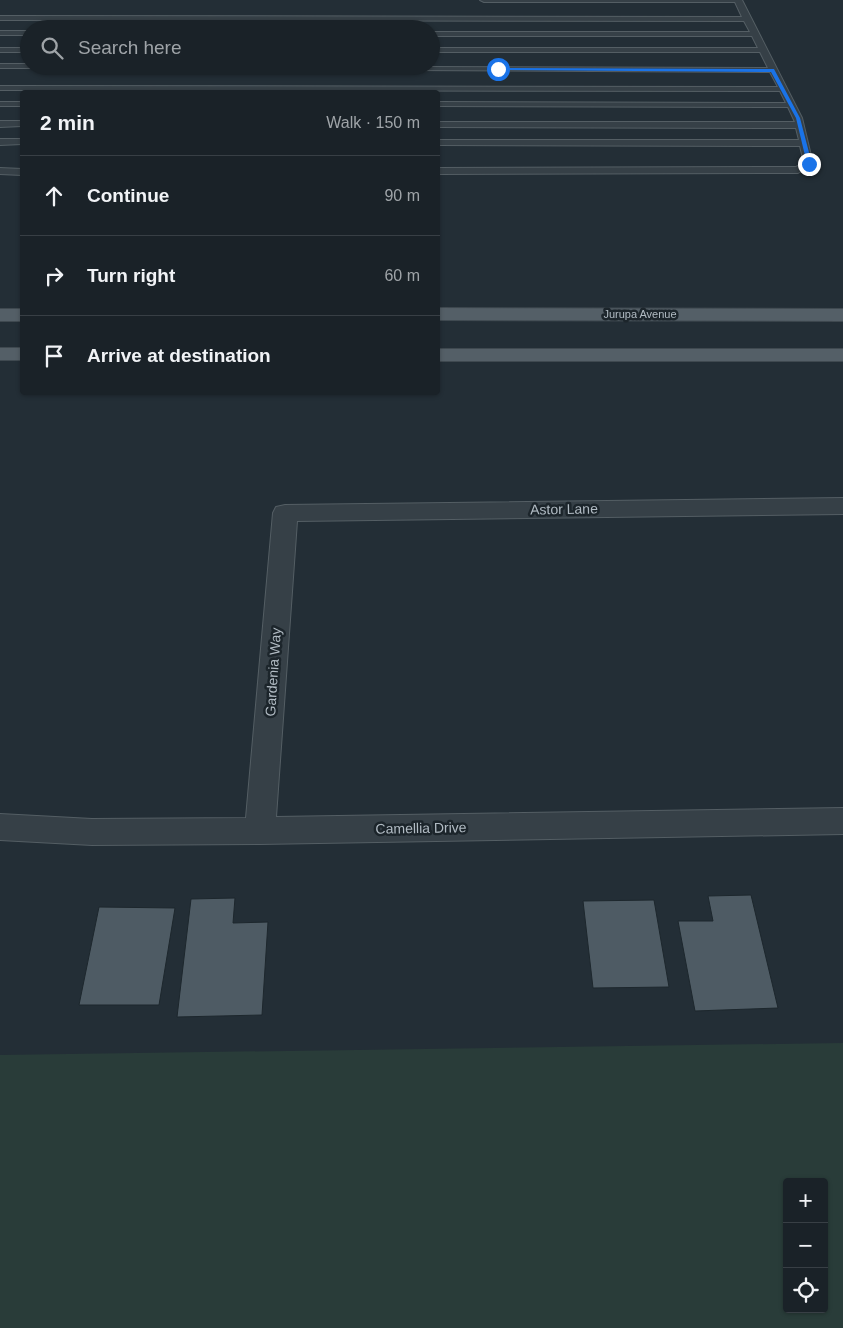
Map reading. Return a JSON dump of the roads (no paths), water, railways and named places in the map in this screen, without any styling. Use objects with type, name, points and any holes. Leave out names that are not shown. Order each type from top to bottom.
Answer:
[{"type":"main road","name":"Jurupa Avenue","points":[[440,314],[843,315]]},
{"type":"main road","points":[[0,315],[20,315]]},
{"type":"main road","points":[[0,354],[20,354]]},
{"type":"main road","points":[[440,355],[843,356]]},
{"type":"street","name":"Astor Lane","points":[[285,513],[843,506]]},
{"type":"street","name":"Gardenia Way","points":[[260,831],[285,513]]},
{"type":"street","name":"Camellia Drive","points":[[0,827],[92,832],[260,831],[843,821]]},
{"type":"lane","points":[[440,171],[798,170],[809,164],[800,125],[738,0],[484,0]]},
{"type":"lane","points":[[0,18],[747,19]]},
{"type":"lane","points":[[0,33],[20,33]]},
{"type":"lane","points":[[440,34],[755,34]]},
{"type":"lane","points":[[0,50],[20,50]]},
{"type":"lane","points":[[440,50],[763,50]]},
{"type":"lane","points":[[0,66],[20,66]]},
{"type":"lane","points":[[440,68],[772,70]]},
{"type":"lane","points":[[0,88],[783,89]]},
{"type":"lane","points":[[0,104],[20,104]]},
{"type":"lane","points":[[440,104],[791,105]]},
{"type":"lane","points":[[0,124],[20,124]]},
{"type":"lane","points":[[440,125],[800,125]]},
{"type":"lane","points":[[0,142],[20,142]]},
{"type":"lane","points":[[440,143],[804,143]]},
{"type":"lane","points":[[0,172],[20,172]]}]
